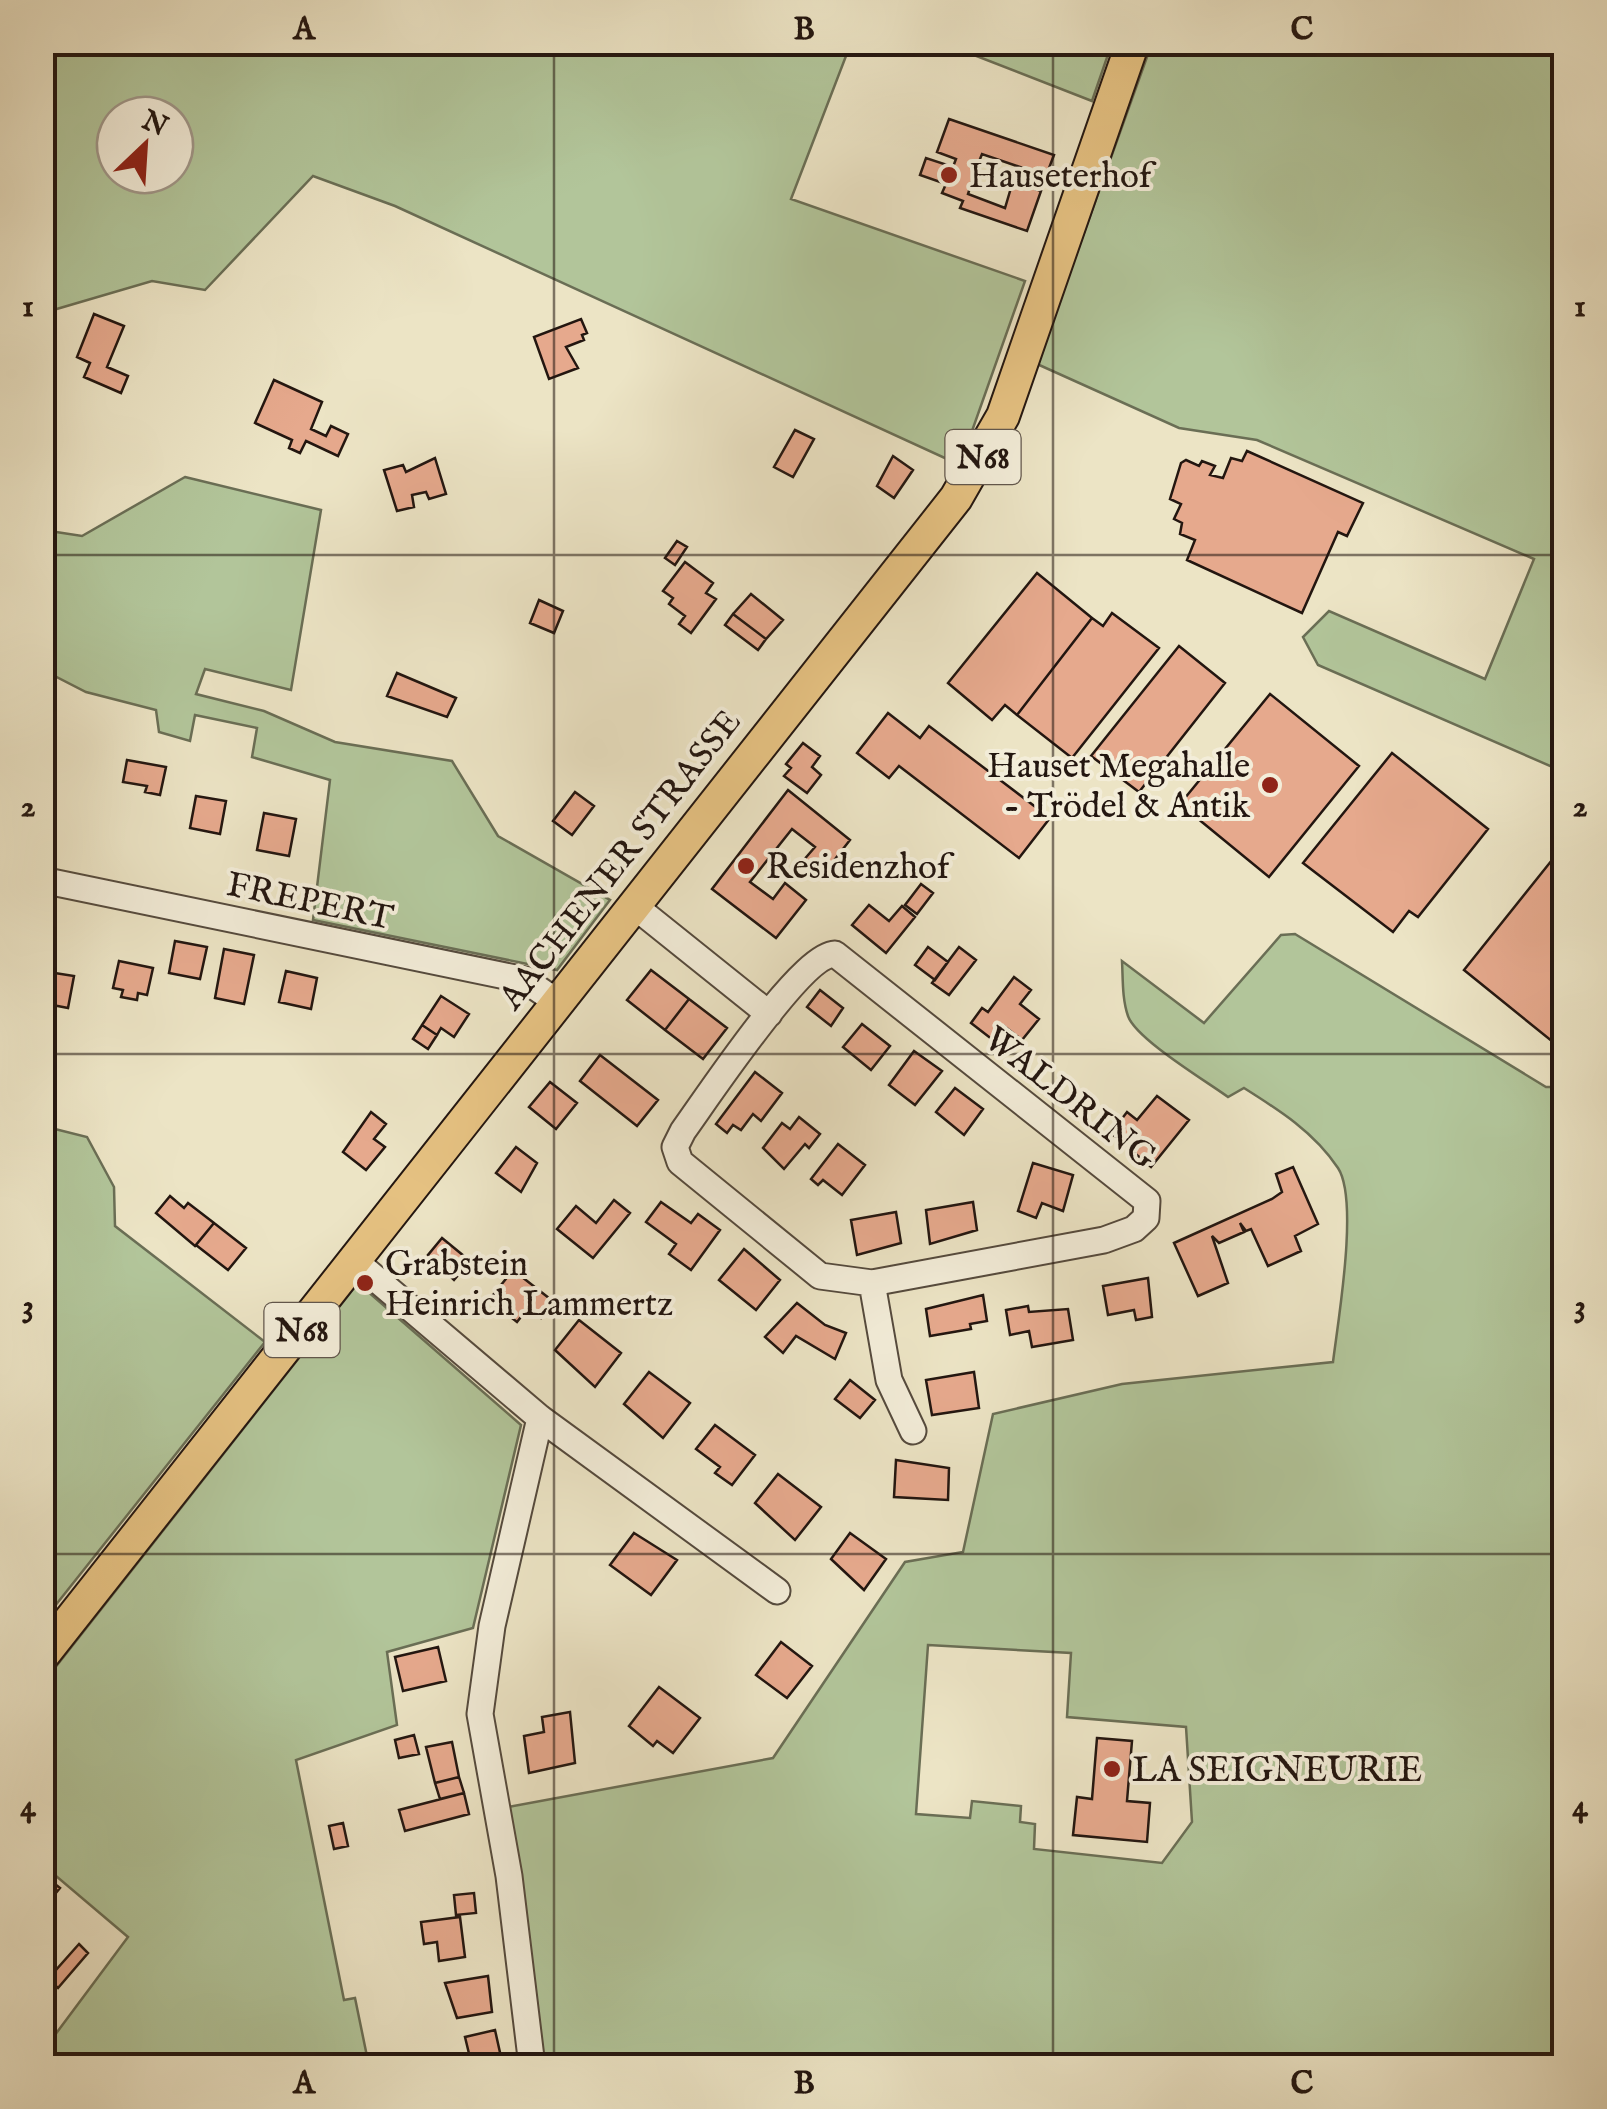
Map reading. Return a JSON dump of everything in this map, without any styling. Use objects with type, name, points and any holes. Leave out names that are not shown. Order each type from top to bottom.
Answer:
[{"type":"main road","name":"AACHENER STRASSE","points":[[42,1656],[933,530],[983,458],[1004,416],[1133,42]]},
{"type":"street","name":"FREPERT","points":[[42,880],[524,980],[557,1002]]},
{"type":"street","points":[[633,905],[768,1014]]},
{"type":"street","name":"WALDRING","points":[[835,954],[1147,1201],[1146,1218],[1134,1229],[1104,1240],[872,1283],[820,1276],[680,1162],[675,1147],[682,1130],[768,1014],[812,962],[835,954]]},
{"type":"street","points":[[356,1262],[540,1418],[778,1591]]},
{"type":"street","points":[[872,1283],[889,1380],[913,1430]]},
{"type":"street","points":[[532,2066],[508,1876],[480,1714],[492,1626],[540,1418]]},
{"type":"green space","points":[[42,43],[851,43],[791,199],[1025,281],[960,465],[395,206],[313,176],[205,290],[152,281],[43,313]]},
{"type":"green space","points":[[943,43],[1112,43],[1092,101]]},
{"type":"green space","points":[[1152,43],[1564,43],[1564,772],[1318,665],[1303,637],[1329,611],[1485,679],[1534,559],[1257,440],[1179,428],[1037,364]]},
{"type":"green space","points":[[185,477],[321,510],[291,690],[205,669],[196,694],[264,711],[335,742],[452,761],[498,836],[610,900],[557,970],[313,920],[330,780],[252,757],[257,728],[195,715],[190,741],[159,732],[156,710],[86,692],[43,670],[43,530],[82,536]]},
{"type":"green space","points":[[1295,934],[1546,1087],[1564,1087],[1564,2066],[543,2066],[508,1807],[773,1758],[905,1562],[963,1552],[993,1414],[1122,1384],[1333,1362],[1347,1233],[1344,1184],[1338,1168],[1307,1133],[1270,1105],[1244,1088],[1228,1097],[1157,1048],[1128,1016],[1124,996],[1122,961],[1204,1023],[1281,935]],"holes":[[[928,1645],[1071,1653],[1067,1717],[1186,1727],[1192,1822],[1162,1863],[1034,1849],[1035,1824],[1020,1822],[1021,1806],[972,1801],[970,1818],[916,1814]]]},
{"type":"green space","points":[[43,1126],[87,1137],[114,1187],[115,1226],[265,1342],[43,1621]]},
{"type":"green space","points":[[358,1283],[521,1425],[473,1628],[387,1652],[397,1725],[296,1760],[344,2000],[355,1998],[369,2066],[43,2066],[43,2051],[128,1937],[43,1865],[43,1683]]},
{"type":"building","name":"Hauseterhof","points":[[949,119],[1054,155],[1046,176],[982,154],[976,169],[968,194],[1005,208],[1013,181],[1041,191],[1027,231],[960,208],[963,201],[942,193],[946,184],[920,175],[926,158],[953,167],[956,159],[937,152]]},
{"type":"building","points":[[94,314],[124,326],[107,367],[128,376],[121,393],[84,377],[90,363],[77,357]]},
{"type":"building","points":[[581,319],[587,333],[582,335],[584,340],[566,347],[578,368],[549,379],[534,337]]},
{"type":"building","points":[[274,380],[322,402],[311,429],[326,436],[331,426],[348,434],[338,456],[306,441],[300,453],[289,448],[292,440],[255,423]]},
{"type":"building","points":[[795,430],[814,439],[793,477],[774,467]]},
{"type":"building","points":[[1247,451],[1363,503],[1347,536],[1338,532],[1302,613],[1187,560],[1195,540],[1180,534],[1182,523],[1174,519],[1181,504],[1170,499],[1181,463],[1186,460],[1199,466],[1202,461],[1215,466],[1210,475],[1223,478],[1231,458],[1242,461]]},
{"type":"building","points":[[893,456],[913,470],[894,498],[877,486]]},
{"type":"building","points":[[435,458],[446,494],[429,499],[426,492],[412,495],[414,507],[397,511],[384,470],[403,465],[406,472]]},
{"type":"building","points":[[677,541],[687,547],[675,565],[665,558]]},
{"type":"building","points":[[685,562],[713,583],[706,593],[716,599],[691,633],[679,624],[685,616],[669,604],[673,598],[663,591]]},
{"type":"building","points":[[1037,573],[1092,618],[1017,715],[1005,705],[992,720],[948,683]]},
{"type":"building","points":[[751,594],[783,620],[766,639],[733,614]]},
{"type":"building","points":[[539,600],[563,611],[554,633],[530,623]]},
{"type":"building","points":[[1112,613],[1159,648],[1072,758],[1017,715],[1092,618],[1103,626]]},
{"type":"building","points":[[733,614],[766,639],[758,650],[725,625]]},
{"type":"building","points":[[1179,646],[1225,683],[1139,792],[1091,756]]},
{"type":"building","points":[[397,673],[456,698],[447,717],[387,696]]},
{"type":"building","name":"Hauset Megahalle - Trödel & Antik","points":[[1270,694],[1359,766],[1269,877],[1180,804]]},
{"type":"building","points":[[888,713],[920,738],[929,726],[1050,818],[1019,858],[899,766],[889,778],[857,753]]},
{"type":"building","points":[[803,743],[820,756],[812,767],[821,775],[807,793],[784,776],[791,768],[786,764]]},
{"type":"building","points":[[1392,753],[1488,829],[1418,917],[1409,911],[1393,932],[1303,863]]},
{"type":"building","points":[[127,760],[166,767],[160,795],[145,792],[147,786],[123,782]]},
{"type":"building","name":"Residenzhof","points":[[788,790],[850,840],[821,877],[802,862],[815,847],[792,829],[750,882],[773,899],[785,883],[806,900],[776,938],[712,889]]},
{"type":"building","points":[[575,792],[594,806],[572,835],[553,821]]},
{"type":"building","points":[[196,796],[226,801],[220,834],[190,828]]},
{"type":"building","points":[[264,813],[296,819],[289,856],[257,850]]},
{"type":"building","points":[[1564,845],[1564,1027],[1553,1042],[1464,970]]},
{"type":"building","points":[[921,884],[933,893],[917,914],[905,905]]},
{"type":"building","points":[[869,905],[889,921],[902,906],[915,917],[886,953],[852,925]]},
{"type":"building","points":[[175,941],[207,947],[200,979],[169,973]]},
{"type":"building","points":[[928,947],[948,962],[935,980],[915,965]]},
{"type":"building","points":[[959,947],[976,960],[949,995],[932,983]]},
{"type":"building","points":[[224,949],[254,955],[244,1004],[215,998]]},
{"type":"building","points":[[119,961],[153,968],[147,995],[138,993],[137,1000],[121,997],[123,990],[113,988]]},
{"type":"building","points":[[651,970],[689,999],[665,1030],[627,1000]]},
{"type":"building","points":[[42,971],[74,976],[68,1008],[42,1003]]},
{"type":"building","points":[[286,971],[317,978],[311,1009],[279,1002]]},
{"type":"building","points":[[1014,977],[1031,990],[1020,1004],[1039,1019],[1022,1040],[1004,1026],[993,1040],[971,1023],[982,1008],[988,1012]]},
{"type":"building","points":[[820,990],[843,1008],[831,1026],[807,1007]]},
{"type":"building","points":[[441,996],[469,1014],[454,1037],[441,1028],[437,1035],[422,1025]]},
{"type":"building","points":[[689,999],[727,1028],[703,1059],[665,1030]]},
{"type":"building","points":[[862,1024],[890,1046],[871,1070],[843,1047]]},
{"type":"building","points":[[422,1025],[437,1035],[428,1049],[413,1039]]},
{"type":"building","points":[[914,1051],[942,1071],[915,1105],[889,1085]]},
{"type":"building","points":[[600,1055],[658,1100],[637,1126],[580,1081]]},
{"type":"building","points":[[755,1072],[782,1093],[761,1121],[753,1114],[741,1130],[733,1125],[727,1133],[716,1124]]},
{"type":"building","points":[[550,1082],[577,1103],[556,1129],[529,1107]]},
{"type":"building","points":[[955,1088],[983,1109],[964,1135],[936,1112]]},
{"type":"building","points":[[1157,1096],[1189,1120],[1151,1167],[1111,1133],[1127,1112],[1137,1120]]},
{"type":"building","points":[[371,1112],[386,1124],[374,1139],[385,1147],[366,1170],[343,1152]]},
{"type":"building","points":[[799,1117],[820,1134],[809,1148],[805,1144],[784,1169],[763,1148],[782,1123],[790,1129]]},
{"type":"building","points":[[838,1144],[865,1165],[842,1195],[823,1180],[818,1185],[811,1179]]},
{"type":"building","points":[[516,1147],[537,1163],[521,1192],[496,1173]]},
{"type":"building","points":[[1033,1163],[1073,1175],[1063,1211],[1042,1203],[1036,1218],[1018,1211]]},
{"type":"building","points":[[1293,1167],[1318,1224],[1295,1236],[1301,1251],[1268,1266],[1251,1229],[1246,1231],[1240,1223],[1244,1232],[1219,1243],[1212,1236],[1228,1283],[1198,1296],[1174,1243],[1272,1199],[1282,1192],[1276,1174]]},
{"type":"building","points":[[170,1196],[184,1208],[188,1203],[214,1223],[195,1246],[156,1213]]},
{"type":"building","points":[[614,1200],[630,1213],[593,1258],[557,1229],[576,1206],[596,1223]]},
{"type":"building","points":[[661,1202],[691,1223],[698,1214],[720,1230],[691,1270],[669,1254],[676,1244],[646,1222]]},
{"type":"building","points":[[973,1202],[977,1230],[930,1244],[926,1210]]},
{"type":"building","points":[[896,1212],[901,1243],[857,1255],[851,1220]]},
{"type":"building","points":[[214,1223],[246,1248],[228,1270],[196,1245]]},
{"type":"building","points":[[442,1238],[470,1261],[454,1280],[428,1255]]},
{"type":"building","points":[[744,1249],[780,1280],[756,1310],[719,1280]]},
{"type":"building","points":[[513,1270],[554,1302],[541,1318],[528,1308],[517,1322],[489,1300]]},
{"type":"building","points":[[1148,1278],[1152,1317],[1136,1320],[1134,1310],[1108,1315],[1103,1286]]},
{"type":"building","points":[[983,1295],[987,1321],[970,1324],[971,1329],[930,1336],[926,1309]]},
{"type":"building","points":[[797,1303],[825,1325],[846,1333],[835,1359],[796,1336],[783,1353],[765,1337]]},
{"type":"building","points":[[1028,1306],[1029,1312],[1068,1309],[1073,1340],[1032,1347],[1029,1331],[1010,1335],[1006,1310]]},
{"type":"building","points":[[579,1320],[621,1353],[595,1387],[555,1350]]},
{"type":"building","points":[[649,1372],[690,1403],[663,1438],[624,1404]]},
{"type":"building","points":[[974,1372],[979,1408],[932,1415],[926,1380]]},
{"type":"building","points":[[850,1380],[875,1400],[860,1418],[835,1399]]},
{"type":"building","points":[[715,1425],[755,1455],[732,1485],[715,1473],[720,1467],[696,1449]]},
{"type":"building","points":[[896,1460],[949,1468],[948,1500],[894,1497]]},
{"type":"building","points":[[778,1474],[821,1507],[795,1540],[755,1503]]},
{"type":"building","points":[[634,1533],[677,1560],[651,1595],[610,1565]]},
{"type":"building","points":[[850,1533],[886,1559],[864,1590],[831,1559]]},
{"type":"building","points":[[781,1642],[812,1666],[787,1698],[756,1675]]},
{"type":"building","points":[[438,1647],[446,1681],[403,1691],[395,1657]]},
{"type":"building","points":[[659,1687],[700,1718],[673,1753],[657,1741],[653,1746],[629,1726]]},
{"type":"building","points":[[570,1712],[575,1763],[529,1773],[524,1736],[544,1732],[542,1717]]},
{"type":"building","points":[[414,1735],[419,1754],[399,1758],[395,1740]]},
{"type":"building","name":"LA SEIGNEURIE","points":[[1097,1738],[1132,1741],[1127,1801],[1150,1803],[1147,1842],[1073,1835],[1077,1797],[1092,1799]]},
{"type":"building","points":[[452,1742],[459,1777],[435,1783],[426,1747]]},
{"type":"building","points":[[459,1777],[464,1793],[440,1799],[435,1783]]},
{"type":"building","points":[[464,1793],[469,1814],[405,1831],[399,1810]]},
{"type":"building","points":[[343,1823],[348,1846],[334,1849],[329,1826]]},
{"type":"building","points":[[42,1874],[60,1888],[42,1910]]},
{"type":"building","points":[[474,1893],[476,1913],[456,1915],[454,1895]]},
{"type":"building","points":[[460,1917],[465,1957],[439,1961],[437,1942],[424,1944],[421,1922]]},
{"type":"building","points":[[79,1944],[88,1953],[58,1988],[48,1979]]},
{"type":"building","points":[[488,1976],[492,2012],[457,2018],[445,1983]]},
{"type":"building","points":[[495,2030],[503,2066],[472,2066],[465,2037]]},
{"type":"place","name":"Hauseterhof","points":[[949,175]]},
{"type":"place","name":"Hauset Megahalle - Trödel & Antik","points":[[1270,785]]},
{"type":"place","name":"Residenzhof","points":[[746,866]]},
{"type":"place","name":"Grabstein Heinrich Lammertz","points":[[365,1283]]},
{"type":"place","name":"LA SEIGNEURIE","points":[[1112,1769]]}]
